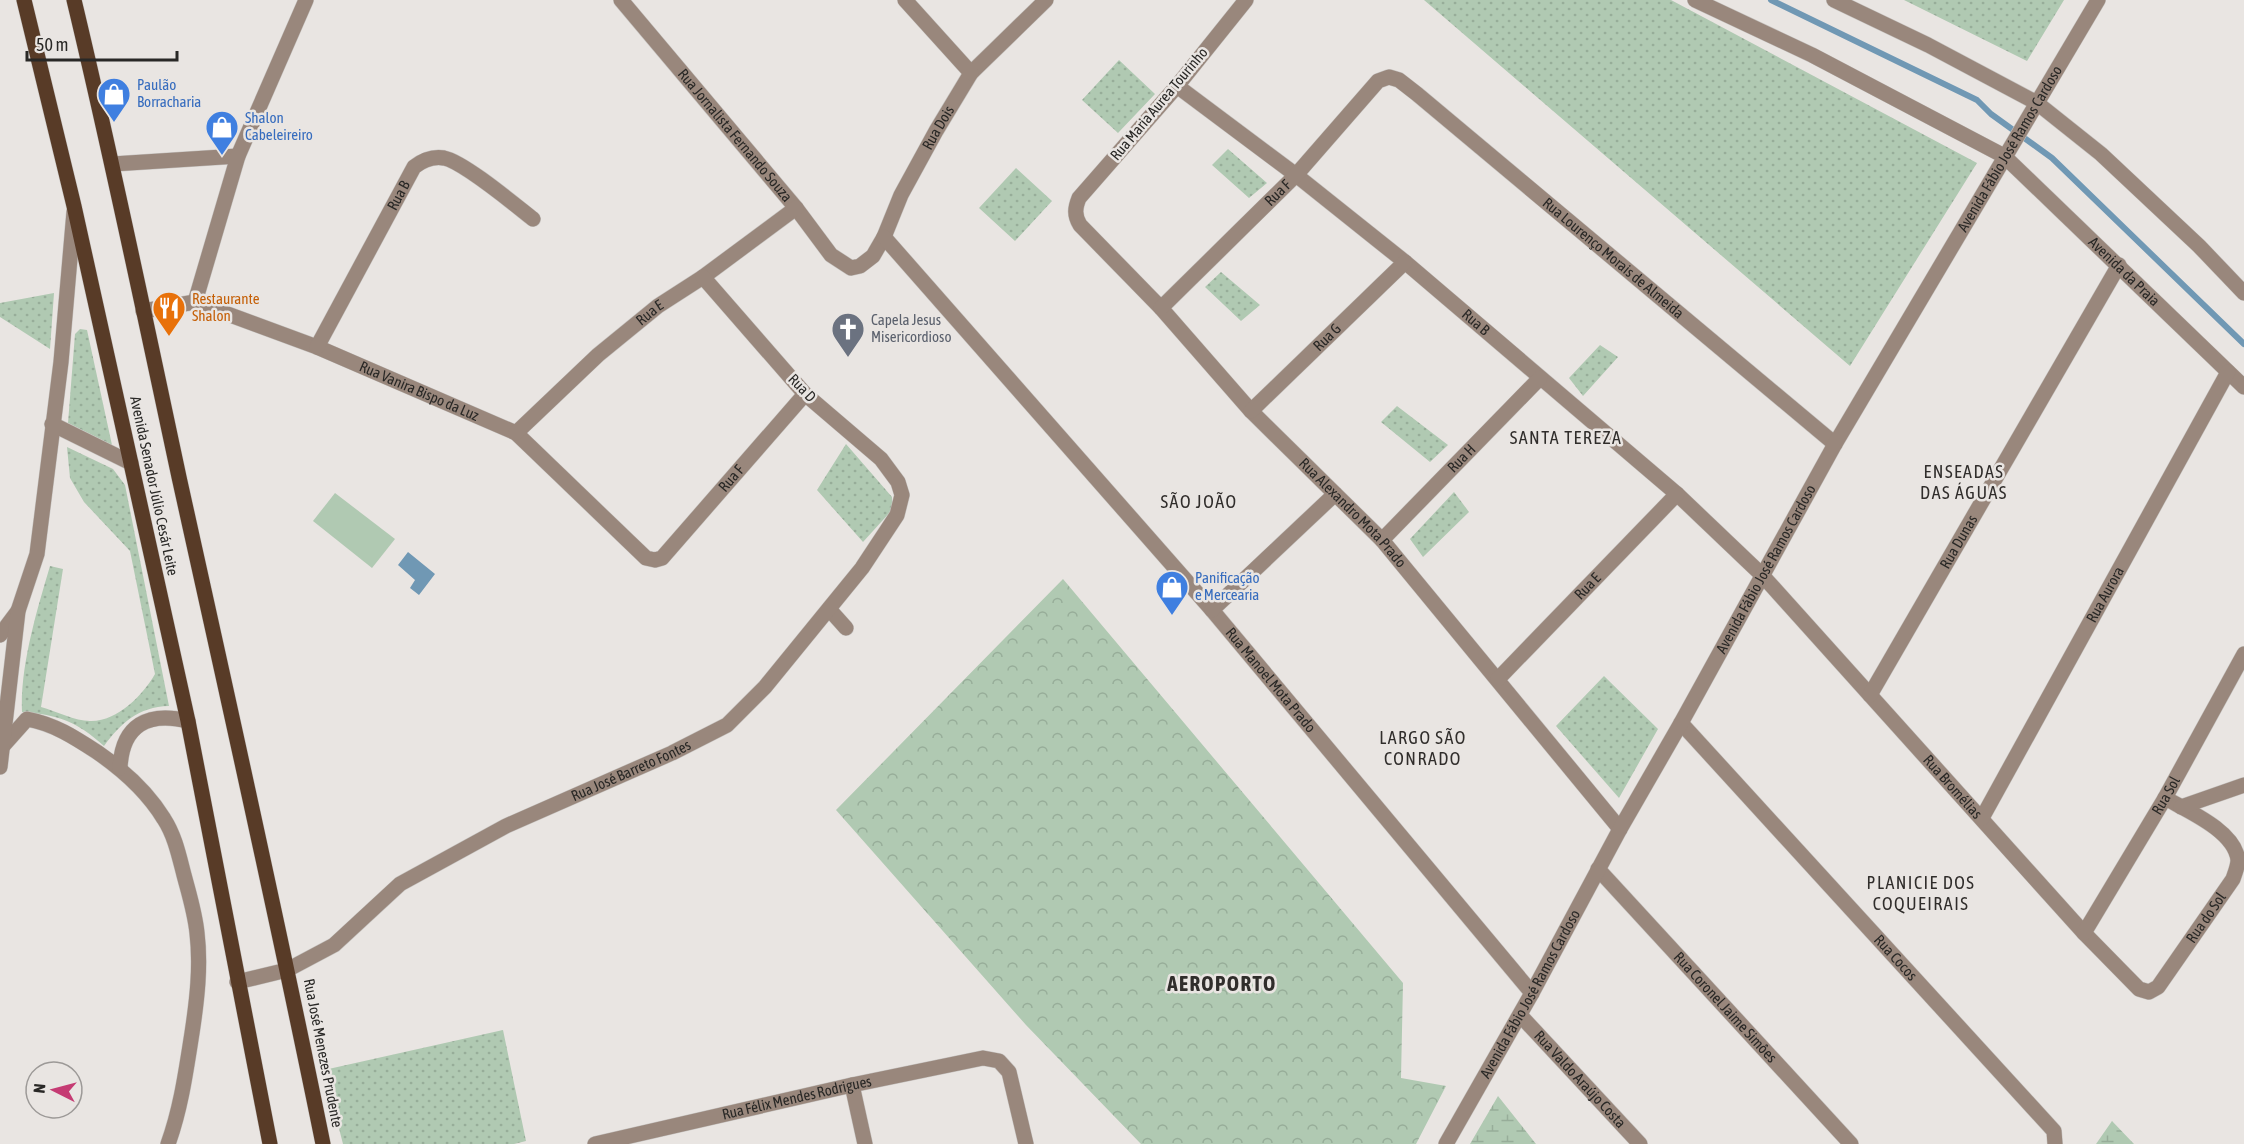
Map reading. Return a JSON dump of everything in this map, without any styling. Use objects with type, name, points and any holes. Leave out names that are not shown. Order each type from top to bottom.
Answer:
[{"type":"main road","name":"Avenida Senador Júlio Cesár Leite","points":[[24,0],[74,206],[188,721],[237,982]]},
{"type":"main road","name":"Avenida Senador Júlio Cesár Leite","points":[[74,0],[113,164],[287,970]]},
{"type":"main road","name":"Rua José Menezes Prudente","points":[[287,970],[323,1144]]},
{"type":"main road","points":[[237,982],[270,1144]]},
{"type":"street","points":[[143,311],[195,302],[237,156],[306,0]]},
{"type":"street","name":"Rua Jornalista Fernando Souza","points":[[621,0],[796,208],[831,255],[851,268]]},
{"type":"street","points":[[905,0],[971,73]]},
{"type":"street","name":"Rua Dois","points":[[851,268],[860,266],[873,256],[884,237],[901,195],[971,73],[1046,0]]},
{"type":"street","name":"Rua Maria Aurea Tourinho","points":[[1075,209],[1079,198],[1177,86],[1246,0]]},
{"type":"street","name":"Avenida da Praia","points":[[1695,0],[1812,55],[2006,153],[2244,387]]},
{"type":"street","points":[[1834,0],[1928,45],[2037,103],[2102,154],[2199,246],[2244,293]]},
{"type":"street","name":"Avenida Fábio José Ramos Cardoso","points":[[1446,1144],[1520,1015],[1620,829],[1682,723],[1835,444],[2098,0]]},
{"type":"street","name":"Rua F","points":[[1161,308],[1296,175],[1378,81],[1389,77]]},
{"type":"street","name":"Rua Lourenço Morais de Almeida","points":[[1389,77],[1399,80],[1417,94],[1835,444]]},
{"type":"street","name":"Rua B","points":[[1177,86],[1296,175],[1405,262],[1677,494],[1762,574]]},
{"type":"street","points":[[113,164],[237,156]]},
{"type":"street","name":"Rua B","points":[[316,347],[414,167],[424,159],[444,158],[462,165],[533,219]]},
{"type":"street","points":[[0,767],[18,611],[37,554],[61,362],[74,206]]},
{"type":"street","name":"Rua E","points":[[516,433],[598,355],[658,306],[704,276],[796,208]]},
{"type":"street","name":"Rua Alexandro Mota Prado","points":[[1075,209],[1080,225],[1161,308],[1251,411],[1382,540],[1620,829]]},
{"type":"street","name":"Rua Manoel Mota Prado","points":[[884,237],[1212,610],[1532,993]]},
{"type":"street","name":"Rua G","points":[[1251,411],[1405,262]]},
{"type":"street","name":"Rua Dunas","points":[[1870,695],[2120,265]]},
{"type":"street","name":"Rua D","points":[[704,276],[806,394],[881,459],[898,482],[902,495]]},
{"type":"street","name":"Rua Vanira Bispo da Luz","points":[[195,302],[316,347],[516,433],[646,558],[655,560]]},
{"type":"street","name":"Rua Aurora","points":[[1982,818],[2228,372]]},
{"type":"street","name":"Rua H","points":[[1382,540],[1540,378]]},
{"type":"street","name":"Rua F","points":[[655,560],[662,558],[806,394]]},
{"type":"street","points":[[52,424],[131,464]]},
{"type":"street","points":[[1212,610],[1335,494]]},
{"type":"street","name":"Rua E","points":[[1498,679],[1677,494]]},
{"type":"street","name":"Rua José Barreto Fontes","points":[[237,982],[287,970],[334,945],[399,884],[506,826],[672,753],[727,726],[765,687],[862,568],[897,515],[902,495]]},
{"type":"street","name":"Rua Bromélias","points":[[1762,574],[2084,933],[2139,989],[2149,992]]},
{"type":"street","points":[[829,609],[846,628]]},
{"type":"street","points":[[0,635],[18,611]]},
{"type":"street","name":"Rua Sol","points":[[2084,933],[2165,798],[2244,654]]},
{"type":"street","points":[[120,768],[121,751],[126,738],[134,728],[148,720],[173,717],[188,721]]},
{"type":"street","points":[[2,747],[27,719],[58,727],[120,768],[150,799],[165,820],[176,845],[197,932],[199,962],[196,1008],[187,1069],[178,1116],[168,1144]]},
{"type":"street","name":"Rua Cocos","points":[[1682,723],[2054,1131],[2055,1143]]},
{"type":"street","points":[[2181,807],[2244,784]]},
{"type":"street","name":"Rua do Sol","points":[[2149,992],[2158,987],[2233,879],[2238,861],[2232,843],[2214,826],[2165,798]]},
{"type":"street","name":"Rua Coronel Jaime Simôes","points":[[1598,869],[1851,1144]]},
{"type":"street","name":"Rua Valdo Araújo Costa","points":[[1520,1015],[1640,1144]]},
{"type":"street","name":"Rua Félix Mendes Rodrigues","points":[[595,1144],[852,1085],[983,1058],[999,1061],[1009,1072],[1026,1144]]},
{"type":"street","points":[[852,1085],[865,1144]]},
{"type":"green space","points":[[1424,0],[1671,0],[1977,163],[1850,366]]},
{"type":"green space","points":[[1904,0],[2064,0],[2027,61]]},
{"type":"green space","points":[[1119,60],[1155,94],[1118,133],[1082,100]]},
{"type":"green space","points":[[1228,149],[1267,183],[1249,198],[1212,165]]},
{"type":"green space","points":[[1016,168],[1052,201],[1015,241],[979,208]]},
{"type":"green space","points":[[1221,272],[1260,305],[1241,321],[1205,287]]},
{"type":"green space","points":[[54,293],[50,349],[0,317],[0,303]]},
{"type":"green space","points":[[80,329],[87,330],[112,445],[68,423],[75,334]]},
{"type":"green space","points":[[1600,345],[1618,357],[1583,396],[1569,378]]},
{"type":"green space","points":[[1397,406],[1448,445],[1430,462],[1381,422]]},
{"type":"green space","points":[[846,444],[892,497],[892,510],[863,542],[817,490]]},
{"type":"green space","points":[[67,447],[113,469],[125,485],[169,706],[148,709],[139,713],[117,730],[104,746],[76,725],[57,717],[22,712],[27,657],[50,566],[63,569],[41,707],[78,719],[100,720],[128,706],[144,690],[155,674],[130,551],[84,502],[70,478]]},
{"type":"green space","points":[[1454,492],[1469,512],[1423,557],[1410,539]]},
{"type":"green space","points":[[335,493],[395,539],[372,568],[313,521]]},
{"type":"green space","points":[[1063,579],[1403,983],[1401,1078],[1446,1086],[1416,1144],[1141,1144],[1026,1025],[836,810]]},
{"type":"green space","points":[[1604,676],[1658,729],[1619,798],[1556,726]]},
{"type":"green space","points":[[503,1030],[526,1141],[514,1144],[343,1144],[324,1070]]},
{"type":"green space","points":[[1498,1096],[1536,1144],[1470,1144]]},
{"type":"green space","points":[[2112,1121],[2134,1144],[2096,1144]]},
{"type":"water","points":[[408,552],[435,574],[419,595],[410,588],[415,580],[398,565]]},
{"type":"waterway","points":[[1771,0],[1977,100],[1991,114],[2052,158],[2244,344]]},
{"type":"place","name":"Paulão Borracharia","points":[[114,123]]},
{"type":"place","name":"Shalon Cabeleireiro","points":[[222,156]]},
{"type":"place","name":"Restaurante Shalon","points":[[169,337]]},
{"type":"place","name":"Capela Jesus Misericordioso","points":[[848,358]]},
{"type":"place","name":"Panificação e Mercearia","points":[[1172,616]]},
{"type":"district","name":"SANTA TEREZA","points":[[1566,438]]},
{"type":"district","name":"ENSEADAS DAS ÁGUAS","points":[[1964,482]]},
{"type":"district","name":"SÃO JOÃO","points":[[1199,502]]},
{"type":"district","name":"LARGO SÃO CONRADO","points":[[1423,748]]},
{"type":"district","name":"PLANICIE DOS COQUEIRAIS","points":[[1921,893]]},
{"type":"district","name":"AEROPORTO","points":[[1222,984]]}]
